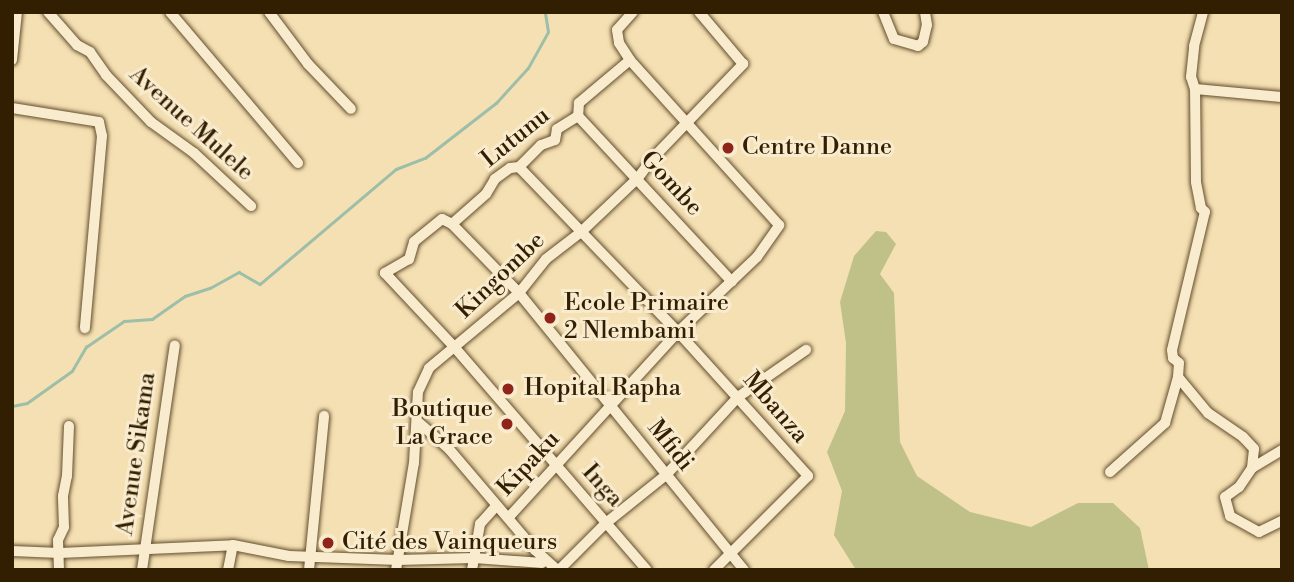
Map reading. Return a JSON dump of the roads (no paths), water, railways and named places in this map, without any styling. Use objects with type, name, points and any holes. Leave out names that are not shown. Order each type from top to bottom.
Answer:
[{"type":"street","points":[[12,60],[17,12]]},
{"type":"street","name":"Avenue Mulele","points":[[48,12],[77,45],[90,52],[112,82],[151,122],[194,153],[251,206]]},
{"type":"street","points":[[170,12],[298,163]]},
{"type":"street","points":[[269,12],[308,64],[351,109]]},
{"type":"street","points":[[633,12],[617,30],[619,43],[630,60],[688,121]]},
{"type":"street","name":"Kingombe","points":[[397,565],[414,463],[418,392],[429,368],[456,349],[519,293],[546,259],[581,232],[638,178],[743,64],[699,12]]},
{"type":"street","points":[[883,12],[894,39],[918,46],[923,42],[928,25],[925,12]]},
{"type":"street","points":[[1110,472],[1165,423],[1178,377],[1179,363],[1173,358],[1172,350],[1205,212],[1201,208],[1196,182],[1195,89],[1191,77],[1194,46],[1203,12]]},
{"type":"street","name":"Lutunu","points":[[385,273],[409,259],[414,242],[443,219],[452,224],[486,194],[495,179],[510,168],[519,167],[541,145],[555,139],[557,130],[578,116],[579,103],[630,60]]},
{"type":"street","points":[[1195,89],[1282,97]]},
{"type":"street","points":[[12,108],[98,120],[102,136],[85,328]]},
{"type":"street","name":"Gombe","points":[[578,116],[732,282]]},
{"type":"street","name":"Kipaku","points":[[509,516],[678,332],[757,257],[779,225],[688,121]]},
{"type":"street","name":"Mbanza","points":[[519,167],[678,332],[808,476],[729,553]]},
{"type":"street","name":"Mfidi","points":[[452,224],[519,293],[744,570]]},
{"type":"street","name":"Inga","points":[[385,273],[456,349],[647,570]]},
{"type":"street","name":"Avenue Sikama","points":[[142,570],[175,345]]},
{"type":"street","points":[[12,551],[60,553],[233,545],[289,556],[397,565],[542,563],[558,570],[606,523],[666,475],[738,397],[806,350]]},
{"type":"street","points":[[1178,377],[1208,413],[1243,437],[1254,449],[1252,467],[1239,487],[1225,497],[1230,516],[1259,532],[1282,521]]},
{"type":"street","points":[[309,570],[324,416]]},
{"type":"street","points":[[417,421],[449,449],[509,516],[542,563]]},
{"type":"street","points":[[59,570],[58,540],[64,527],[63,496],[67,476],[69,426]]},
{"type":"street","points":[[1252,467],[1282,450]]},
{"type":"street","points":[[473,564],[480,524],[497,505]]},
{"type":"street","points":[[228,570],[233,545]]},
{"type":"street","points":[[714,570],[729,553]]},
{"type":"waterway","points":[[12,406],[27,403],[72,371],[86,347],[124,321],[152,319],[185,296],[210,288],[239,272],[260,284],[396,169],[425,158],[496,103],[528,68],[548,32],[545,12]]},
{"type":"place","name":"Centre Danne","points":[[728,148]]},
{"type":"place","name":"Ecole Primaire 2 Nlembami","points":[[550,318]]},
{"type":"place","name":"Hopital Rapha","points":[[508,389]]},
{"type":"place","name":"Boutique La Grace","points":[[507,424]]},
{"type":"place","name":"Cité des Vainqueurs","points":[[328,543]]}]
